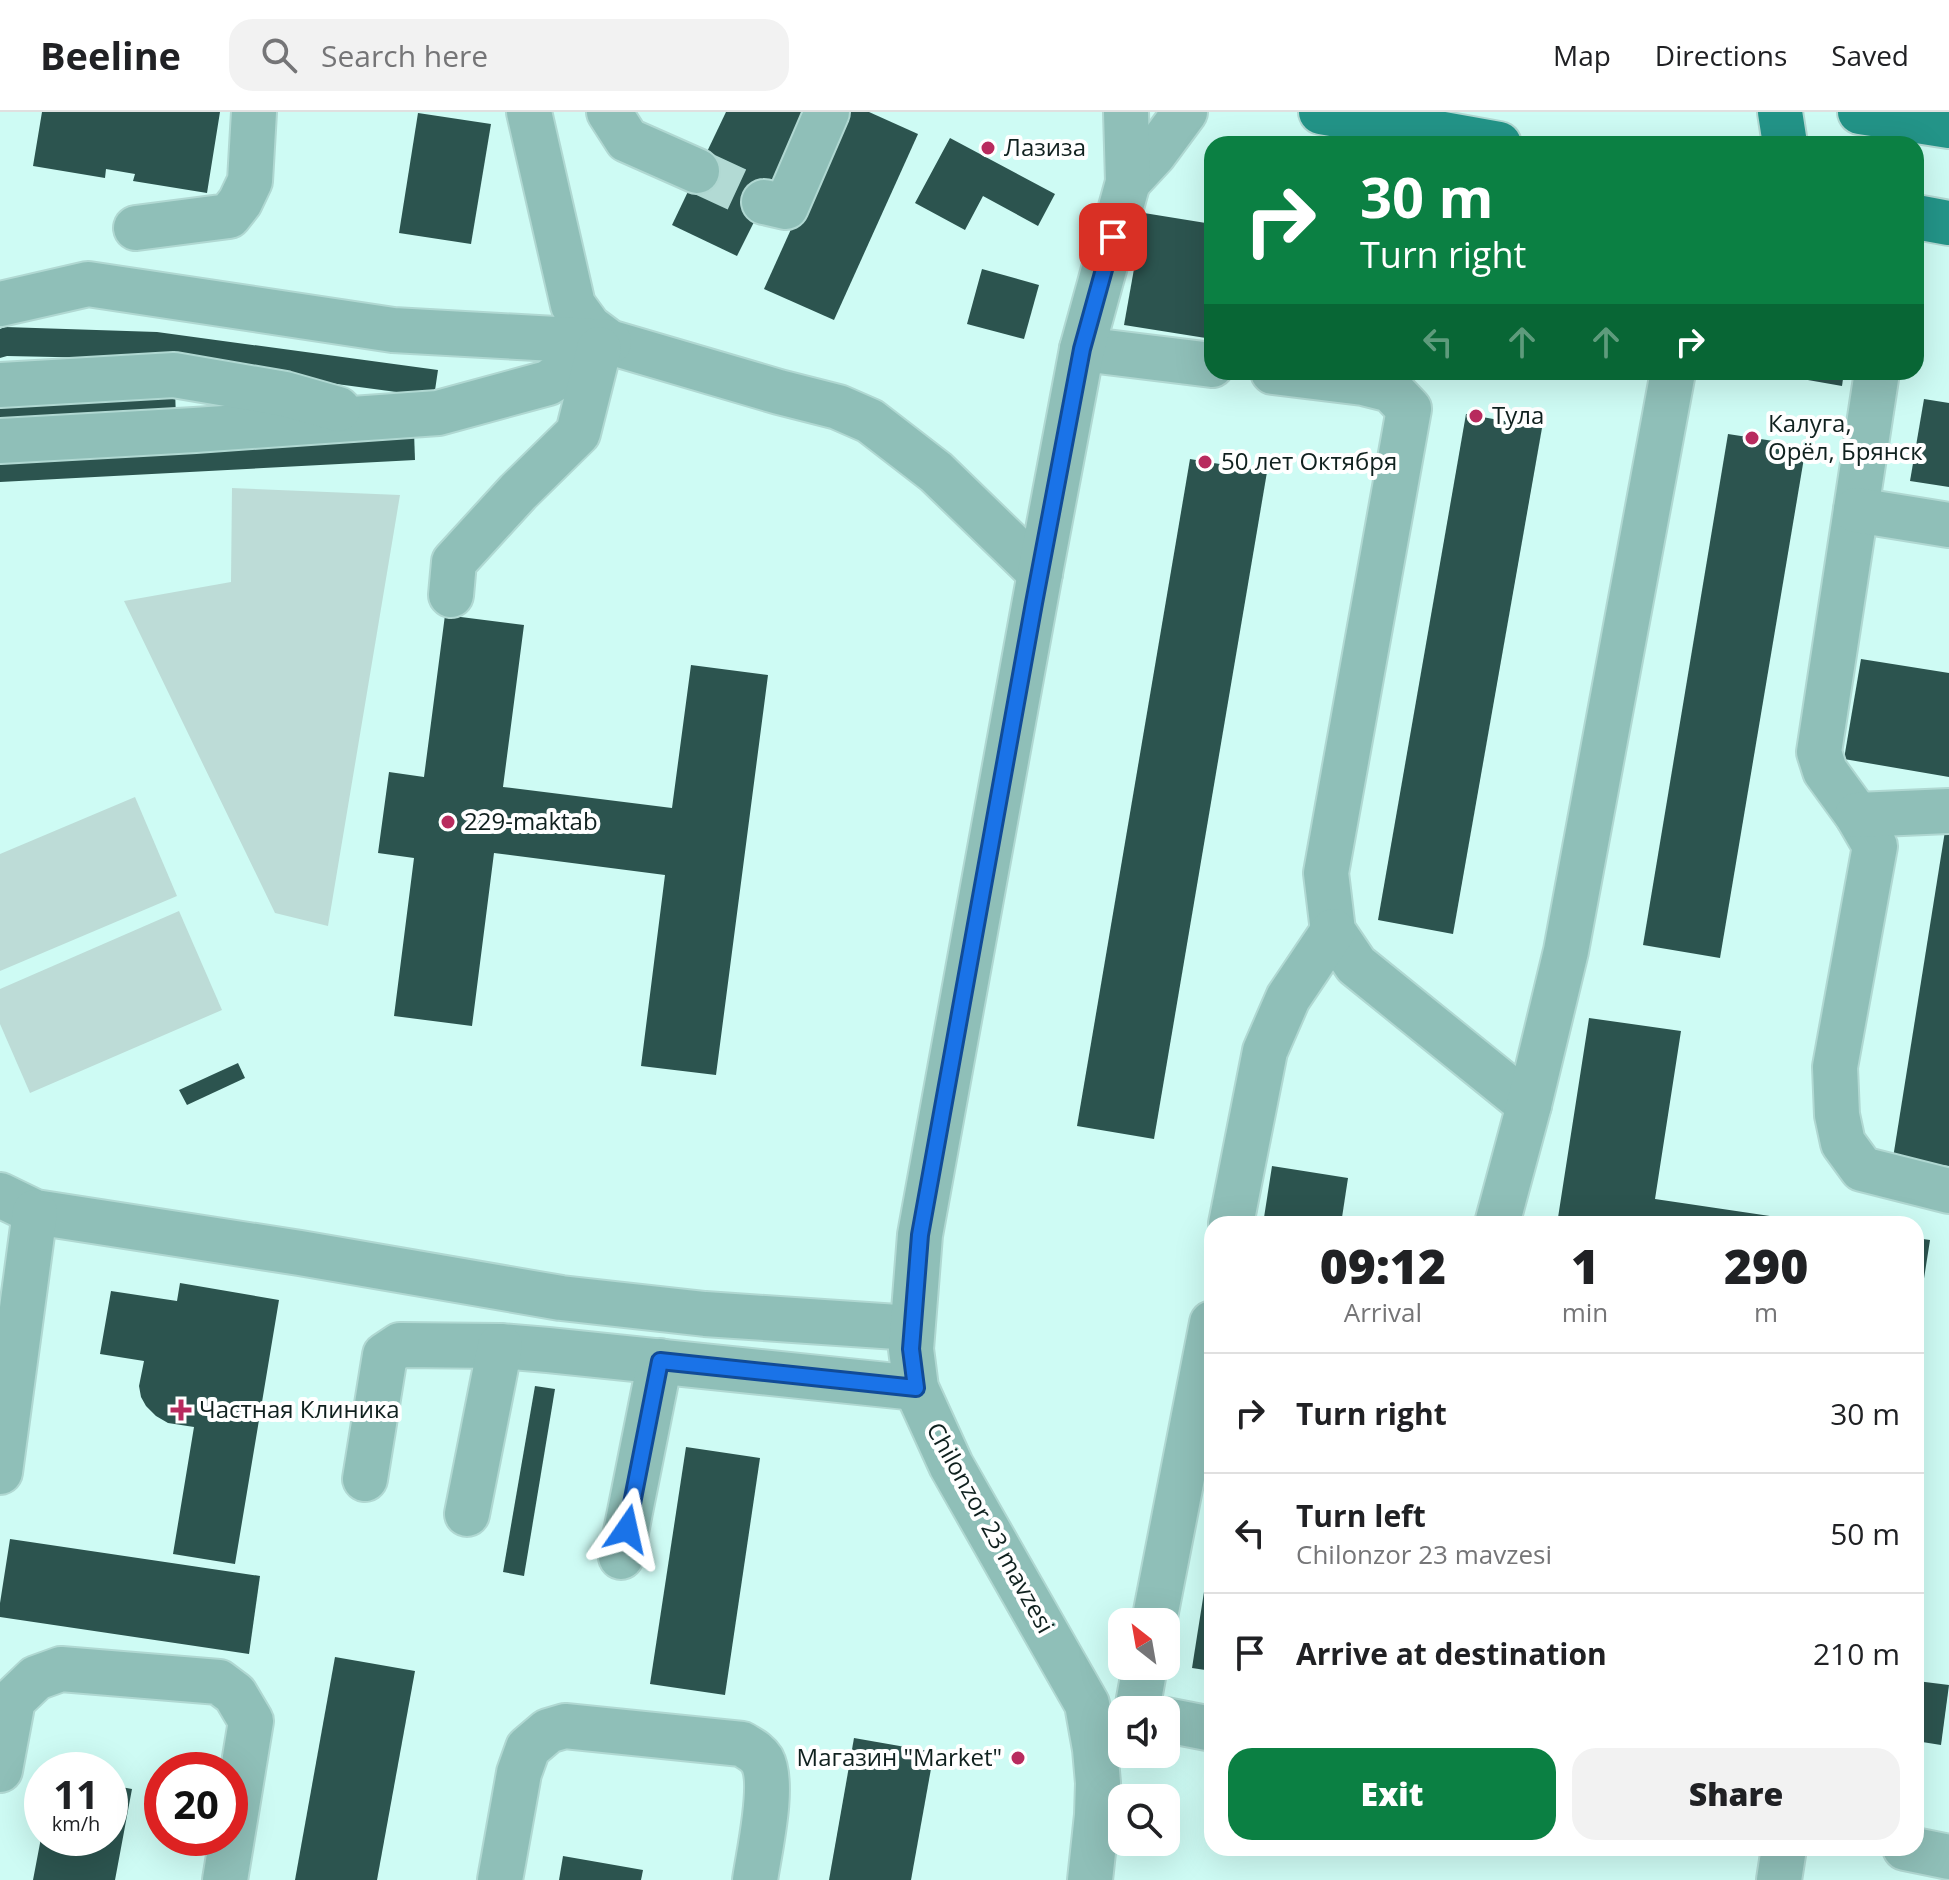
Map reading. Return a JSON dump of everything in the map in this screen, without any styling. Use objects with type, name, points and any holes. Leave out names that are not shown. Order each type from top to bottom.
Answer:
[{"type":"main road","points":[[1321,112],[1454,136]]},
{"type":"main road","points":[[1780,112],[1784,136]]},
{"type":"main road","points":[[1860,112],[1925,131]]},
{"type":"main road","points":[[1924,218],[1949,223]]},
{"type":"street","points":[[136,228],[229,216],[250,181],[254,112]]},
{"type":"street","points":[[529,112],[573,305],[604,346]]},
{"type":"street","points":[[609,112],[627,140],[697,171]]},
{"type":"street","points":[[764,202],[786,207],[827,112]]},
{"type":"street","name":"Chilonzor 23 mavzesi","points":[[1090,1880],[1097,1815],[1095,1749],[1105,1708],[951,1465],[916,1388],[911,1349],[920,1235],[1040,573],[1082,349],[1128,182],[1126,112]]},
{"type":"street","name":"Chilonzor 23 mavzesi","points":[[1128,182],[1154,154],[1185,112]]},
{"type":"street","points":[[0,304],[88,284],[393,330],[604,346],[838,407],[870,421],[936,472],[1040,573]]},
{"type":"street","points":[[0,441],[438,413],[548,383],[604,346]]},
{"type":"street","points":[[451,595],[454,562],[578,433],[604,346]]},
{"type":"street","points":[[1082,349],[1204,364]]},
{"type":"street","points":[[0,385],[174,375],[285,394],[371,418]]},
{"type":"street","points":[[1338,380],[1391,390],[1409,409],[1326,873],[1333,931],[1356,965],[1529,1105]]},
{"type":"street","points":[[1499,1216],[1566,951],[1672,380]]},
{"type":"street","points":[[1876,380],[1819,752],[1825,771],[1875,846],[1835,1067],[1837,1115],[1843,1143],[1862,1169],[1949,1191]]},
{"type":"street","points":[[1856,510],[1949,525]]},
{"type":"street","points":[[1857,815],[1949,811]]},
{"type":"street","points":[[1233,1216],[1265,1051],[1288,998],[1333,931]]},
{"type":"street","points":[[0,1472],[17,1204],[561,1298],[705,1314],[912,1328]]},
{"type":"street","points":[[365,1479],[385,1355],[400,1345],[500,1346],[916,1388]]},
{"type":"street","points":[[467,1514],[500,1346]]},
{"type":"street","points":[[621,1557],[660,1361]]},
{"type":"street","points":[[1157,1608],[1204,1364]]},
{"type":"street","points":[[0,1770],[13,1700],[36,1678],[61,1669],[219,1682],[235,1694],[251,1721],[225,1880]]},
{"type":"street","points":[[1180,1723],[1204,1727]]},
{"type":"street","points":[[500,1880],[519,1773],[528,1748],[548,1731],[565,1726],[742,1744],[757,1753],[764,1763],[767,1795],[755,1880]]},
{"type":"street","points":[[1924,1852],[1949,1857]]},
{"type":"street","points":[[1779,1880],[1783,1856]]},
{"type":"shaded area","points":[[232,488],[400,495],[328,926],[275,913],[124,601],[231,582]]},
{"type":"shaded area","points":[[135,797],[177,896],[0,971],[0,854]]},
{"type":"shaded area","points":[[179,911],[222,1010],[30,1093],[0,1024],[0,989]]},
{"type":"building","points":[[42,112],[220,112],[207,193],[133,181],[135,174],[106,169],[105,178],[33,166]]},
{"type":"building","points":[[726,112],[806,112],[737,256],[672,225]]},
{"type":"building","points":[[844,112],[869,112],[918,134],[834,320],[764,289]]},
{"type":"building","points":[[418,113],[491,124],[471,244],[399,233]]},
{"type":"building","points":[[950,138],[1055,194],[1038,226],[983,196],[965,230],[915,203]]},
{"type":"building","points":[[1144,213],[1204,223],[1204,338],[1124,325]]},
{"type":"building","points":[[982,269],[1039,285],[1024,339],[967,324]]},
{"type":"building","points":[[0,329],[157,332],[438,370],[434,397],[150,359],[0,358]]},
{"type":"building","points":[[1808,380],[1843,380],[1842,386]]},
{"type":"building","points":[[175,389],[176,420],[0,430],[0,399]]},
{"type":"building","points":[[1924,399],[1949,403],[1949,487],[1910,481]]},
{"type":"building","points":[[1466,414],[1542,428],[1453,934],[1378,920]]},
{"type":"building","points":[[414,432],[415,460],[0,482],[0,453]]},
{"type":"building","points":[[1728,434],[1806,446],[1720,958],[1643,945]]},
{"type":"building","points":[[1190,459],[1267,472],[1154,1139],[1077,1126]]},
{"type":"building","points":[[445,615],[524,625],[503,787],[672,808],[691,665],[768,675],[716,1075],[641,1066],[665,875],[494,853],[472,1026],[394,1016],[414,858],[378,853],[389,772],[424,777]]},
{"type":"building","points":[[1861,659],[1949,673],[1949,777],[1844,759]]},
{"type":"building","points":[[1945,831],[1949,832],[1949,1166],[1893,1158]]},
{"type":"building","points":[[1589,1018],[1681,1031],[1655,1199],[1770,1216],[1558,1216]]},
{"type":"building","points":[[238,1063],[245,1078],[187,1105],[179,1090]]},
{"type":"building","points":[[1272,1166],[1348,1178],[1342,1216],[1264,1216]]},
{"type":"building","points":[[1924,1239],[1930,1240],[1924,1278]]},
{"type":"building","points":[[180,1283],[279,1300],[235,1564],[173,1554],[194,1427],[168,1423],[146,1406],[139,1386],[144,1361],[100,1354],[111,1291],[177,1301]]},
{"type":"building","points":[[535,1386],[555,1389],[524,1576],[503,1572]]},
{"type":"building","points":[[686,1447],[760,1458],[725,1695],[650,1684]]},
{"type":"building","points":[[10,1539],[260,1576],[249,1654],[0,1617]]},
{"type":"building","points":[[1204,1592],[1204,1670],[1192,1668]]},
{"type":"building","points":[[335,1657],[415,1671],[377,1880],[295,1880]]},
{"type":"building","points":[[1924,1682],[1949,1685],[1941,1745],[1924,1742]]},
{"type":"building","points":[[854,1738],[934,1752],[911,1880],[829,1880]]},
{"type":"building","points":[[128,1788],[132,1789],[128,1810]]},
{"type":"building","points":[[38,1856],[119,1856],[115,1880],[33,1880]]},
{"type":"building","points":[[563,1856],[643,1870],[641,1880],[559,1880]]},
{"type":"tunnel","points":[[697,171],[764,202]]},
{"type":"place","name":"Лазиза","points":[[988,148]]},
{"type":"place","name":"Тула","points":[[1476,416]]},
{"type":"place","name":"Калуга, Орёл, Брянск","points":[[1752,438]]},
{"type":"place","name":"50 лет Октября","points":[[1205,462]]},
{"type":"place","name":"229-maktab","points":[[448,822]]},
{"type":"place","name":"Частная Клиника","points":[[181,1410]]},
{"type":"place","name":"Магазин \"Market\"","points":[[1018,1758]]},
{"type":"route","points":[[627,1529],[660,1361],[916,1388],[911,1349],[920,1235],[1082,349],[1113,237]]}]
